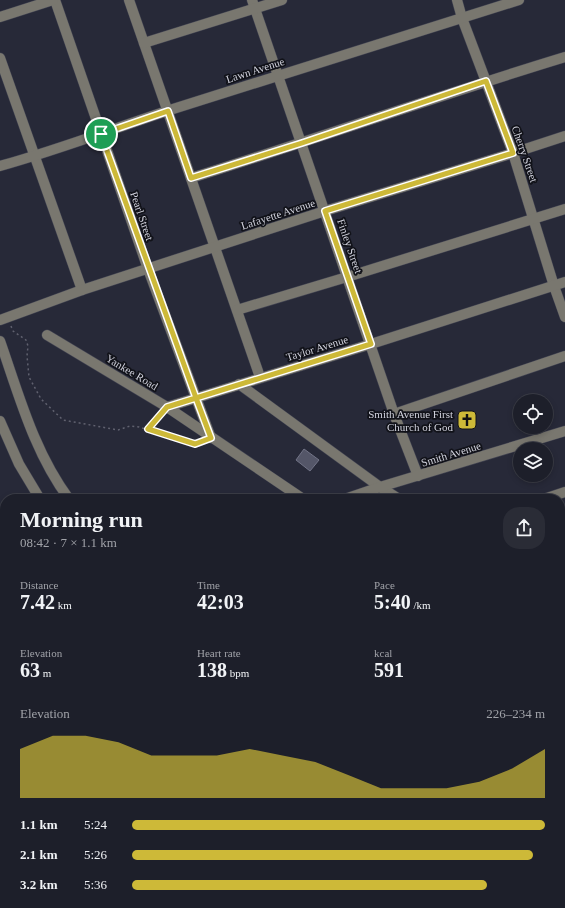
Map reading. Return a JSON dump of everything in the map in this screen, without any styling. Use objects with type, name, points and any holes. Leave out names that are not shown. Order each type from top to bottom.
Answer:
[{"type":"street","points":[[0,17],[54,0]]},
{"type":"street","name":"Pearl Street","points":[[54,0],[148,269],[211,438]]},
{"type":"street","points":[[129,0],[260,377]]},
{"type":"street","points":[[144,43],[254,4],[282,0]]},
{"type":"street","name":"Cherry Street","points":[[457,0],[462,18],[513,153],[565,317]]},
{"type":"street","name":"Lawn Avenue","points":[[0,166],[168,111],[519,0]]},
{"type":"street","name":"Finley Street","points":[[254,4],[394,414],[418,476]]},
{"type":"street","points":[[191,178],[302,143],[486,81],[565,57]]},
{"type":"street","points":[[0,58],[82,290]]},
{"type":"street","name":"Lafayette Avenue","points":[[4,318],[82,290],[325,211],[565,136]]},
{"type":"street","points":[[237,310],[565,209]]},
{"type":"street","name":"Taylor Avenue","points":[[167,407],[565,282]]},
{"type":"street","name":"Yankee Road","points":[[47,335],[167,407],[295,494]]},
{"type":"street","points":[[0,341],[30,426],[43,457],[57,483],[65,494]]},
{"type":"street","points":[[394,414],[565,356]]},
{"type":"street","points":[[239,384],[391,494]]},
{"type":"street","points":[[0,421],[19,464],[37,494]]},
{"type":"street","name":"Smith Avenue","points":[[360,494],[565,431]]},
{"type":"path","points":[[4,318],[13,330],[26,340],[28,346],[27,356],[29,377],[40,398],[64,420],[118,430],[130,426],[148,429],[195,444],[211,438]]},
{"type":"path","points":[[148,429],[167,407]]},
{"type":"building","points":[[304,449],[319,460],[310,471],[296,460]]},
{"type":"place","name":"Smith Avenue First Church of God","points":[[467,420]]},
{"type":"route","points":[[101,134],[148,269],[196,398],[167,407],[148,429],[195,444],[211,438],[196,398],[371,344],[325,211],[513,153],[486,81],[302,143],[191,178],[168,111],[101,134]]}]
